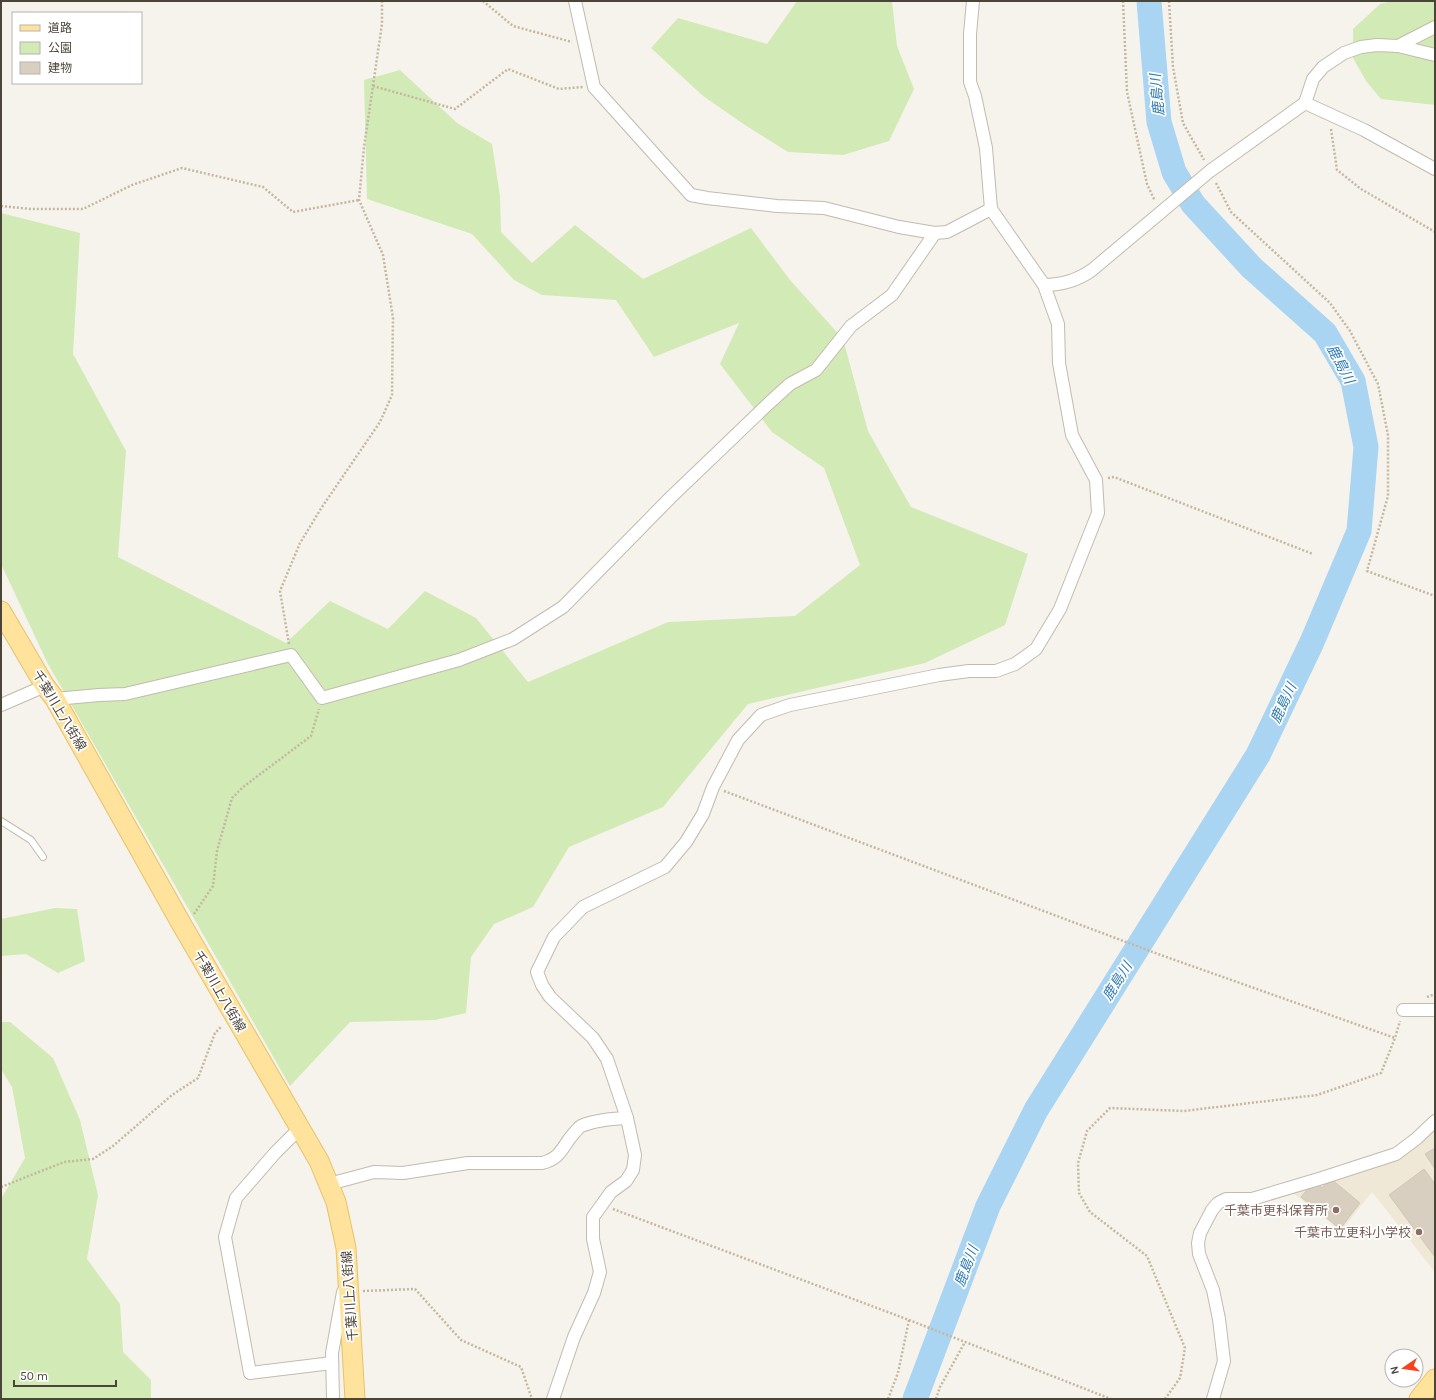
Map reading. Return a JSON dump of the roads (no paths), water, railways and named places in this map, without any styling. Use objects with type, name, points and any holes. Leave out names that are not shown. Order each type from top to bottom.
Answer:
[{"type":"main road","name":"千葉川上八街線","points":[[1,611],[50,692],[182,925],[319,1161],[330,1184],[342,1224],[346,1248],[355,1399]]},
{"type":"main road","points":[[1420,1399],[1435,1379]]},
{"type":"street","points":[[574,1],[594,87],[691,195],[776,206],[824,208],[935,233],[947,232],[991,209]]},
{"type":"street","points":[[553,1399],[574,1337],[594,1293],[600,1272],[593,1239],[593,1217],[611,1192],[626,1181],[633,1170],[635,1155],[627,1118],[607,1059],[593,1038],[550,997],[542,985],[537,972],[554,937],[583,907],[665,867],[686,842],[703,814],[713,787],[738,740],[761,715],[790,706],[940,674],[969,671],[996,671],[1015,664],[1036,649],[1060,609],[1098,513],[1096,480],[1072,435],[1059,363],[1058,324],[1044,285],[991,209],[986,148],[975,96],[970,82],[970,34],[973,1]]},
{"type":"street","points":[[1398,46],[1435,27]]},
{"type":"street","points":[[1044,285],[1053,285],[1082,277],[1210,171],[1305,102],[1313,79],[1323,67],[1344,53],[1361,47],[1398,46],[1435,55]]},
{"type":"street","points":[[1305,102],[1329,115],[1364,130],[1435,169]]},
{"type":"street","points":[[1,705],[50,692],[99,695],[125,694],[291,655],[322,698],[459,660],[513,639],[563,607],[670,498],[768,404],[790,384],[816,370],[851,326],[892,295],[935,233]]},
{"type":"street","points":[[1403,1010],[1435,1010]]},
{"type":"street","points":[[330,1184],[374,1172],[403,1173],[468,1163],[542,1163],[552,1161],[559,1155],[580,1126],[602,1120],[627,1118]]},
{"type":"street","points":[[1213,1399],[1224,1361],[1215,1297],[1199,1254],[1198,1243],[1200,1233],[1212,1210],[1218,1203],[1226,1199],[1252,1198],[1322,1178],[1396,1154],[1416,1139],[1435,1121]]},
{"type":"street","points":[[300,1128],[275,1153],[236,1198],[225,1237],[250,1373],[332,1363]]},
{"type":"street","points":[[334,1399],[332,1353],[347,1267]]},
{"type":"lane","points":[[1,821],[31,840],[43,858]]},
{"type":"waterway","name":"鹿島川","points":[[915,1399],[988,1206],[1036,1110],[1258,755],[1312,642],[1359,531],[1366,447],[1353,381],[1325,333],[1252,268],[1193,204],[1174,172],[1159,122],[1149,1]]},
{"type":"place","name":"千葉市更科保育所","points":[[1336,1210]]},
{"type":"place","name":"千葉市立更科小学校","points":[[1419,1232]]}]
